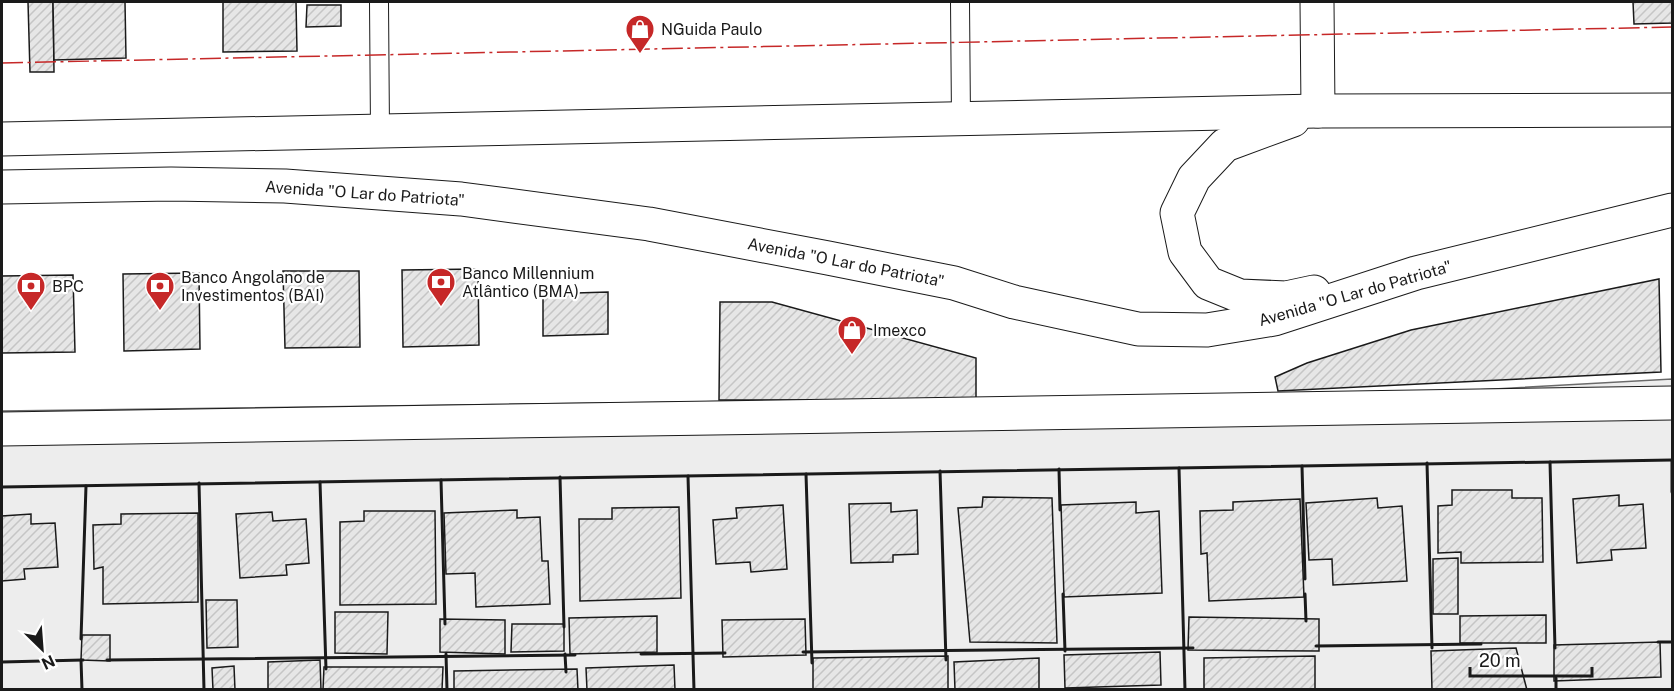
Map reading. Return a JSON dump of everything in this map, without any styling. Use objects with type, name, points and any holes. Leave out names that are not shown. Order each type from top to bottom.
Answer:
[{"type":"main road","points":[[1317,2],[1318,111]]},
{"type":"main road","points":[[2,139],[1318,111],[1672,110]]},
{"type":"main road","points":[[1318,111],[1225,145],[1194,178],[1177,213],[1185,252],[1208,283],[1240,296],[1286,298],[1416,273]]},
{"type":"main road","name":"Avenida \"O Lar do Patriota\"","points":[[2,187],[171,184],[273,186],[460,199],[649,224],[828,258],[954,283],[1014,302],[1138,329],[1207,330],[1274,319],[1416,273],[1672,210]]},
{"type":"main road","points":[[2,429],[1672,403]]},
{"type":"lane","points":[[379,2],[381,132]]},
{"type":"lane","points":[[960,2],[961,120]]},
{"type":"shaded area","points":[[1672,379],[1672,689],[2,689],[2,411],[1439,392]]},
{"type":"building","points":[[28,2],[53,2],[54,72],[30,72]]},
{"type":"building","points":[[53,2],[125,2],[126,58],[54,60]]},
{"type":"building","points":[[223,2],[296,2],[297,51],[223,52]]},
{"type":"building","points":[[1633,2],[1672,2],[1672,23],[1634,24]]},
{"type":"building","points":[[307,5],[341,5],[341,26],[306,27]]},
{"type":"building","points":[[478,269],[479,345],[403,347],[402,270]]},
{"type":"building","points":[[283,271],[359,271],[360,347],[285,348]]},
{"type":"building","points":[[199,273],[200,349],[124,351],[123,274]]},
{"type":"building","points":[[73,275],[75,352],[2,353],[2,276]]},
{"type":"building","points":[[1659,279],[1661,372],[1278,391],[1275,377],[1307,363],[1411,330]]},
{"type":"building","points":[[608,292],[608,334],[543,336],[543,294]]},
{"type":"building","points":[[720,302],[772,302],[976,358],[976,400],[719,400]]},
{"type":"building","points":[[1452,490],[1512,490],[1512,498],[1542,498],[1543,562],[1461,563],[1461,552],[1438,553],[1438,506],[1452,505]]},
{"type":"building","points":[[1619,495],[1619,506],[1643,504],[1646,548],[1611,550],[1612,560],[1577,563],[1573,499]]},
{"type":"building","points":[[983,497],[1052,498],[1057,643],[970,642],[958,508],[982,507]]},
{"type":"building","points":[[1377,498],[1378,508],[1402,506],[1407,581],[1333,585],[1332,559],[1309,560],[1306,503]]},
{"type":"building","points":[[1300,499],[1304,597],[1209,601],[1207,553],[1201,554],[1200,511],[1233,510],[1233,502]]},
{"type":"building","points":[[1136,502],[1136,513],[1159,511],[1162,593],[1064,597],[1061,505]]},
{"type":"building","points":[[891,503],[891,512],[917,510],[918,554],[893,555],[893,562],[851,563],[849,504]]},
{"type":"building","points":[[783,505],[787,569],[751,572],[750,562],[716,564],[713,520],[737,518],[736,508]]},
{"type":"building","points":[[679,507],[681,598],[580,601],[579,519],[612,519],[612,508]]},
{"type":"building","points":[[517,510],[517,518],[540,517],[542,561],[548,561],[550,604],[476,607],[475,573],[446,574],[444,513]]},
{"type":"building","points":[[364,511],[435,511],[436,604],[340,605],[340,522],[364,521]]},
{"type":"building","points":[[272,512],[273,521],[306,519],[309,563],[286,565],[287,575],[240,578],[236,514]]},
{"type":"building","points":[[198,513],[198,602],[103,604],[103,567],[94,569],[93,525],[121,524],[121,514]]},
{"type":"building","points":[[31,514],[31,524],[55,523],[58,567],[24,569],[25,579],[2,581],[2,516]]},
{"type":"building","points":[[1458,558],[1458,614],[1433,614],[1433,559]]},
{"type":"building","points":[[206,600],[237,600],[238,647],[207,648]]},
{"type":"building","points":[[335,612],[388,612],[387,654],[335,653]]},
{"type":"building","points":[[1546,615],[1546,643],[1460,643],[1460,616]]},
{"type":"building","points":[[657,616],[657,652],[570,654],[569,618]]},
{"type":"building","points":[[1189,617],[1319,619],[1319,651],[1188,650]]},
{"type":"building","points":[[440,619],[505,620],[505,654],[440,652]]},
{"type":"building","points":[[805,619],[806,655],[723,657],[722,620]]},
{"type":"building","points":[[512,624],[564,624],[564,651],[511,652]]},
{"type":"building","points":[[82,635],[110,635],[110,661],[81,660]]},
{"type":"building","points":[[1660,642],[1661,677],[1554,681],[1554,645]]},
{"type":"building","points":[[1516,648],[1527,690],[1432,690],[1431,651]]},
{"type":"building","points":[[1160,652],[1161,685],[1065,688],[1064,655]]},
{"type":"building","points":[[948,656],[948,690],[813,690],[813,658]]},
{"type":"building","points":[[1315,656],[1315,690],[1204,690],[1204,658]]},
{"type":"building","points":[[1039,658],[1039,690],[955,690],[954,662]]},
{"type":"building","points":[[320,660],[321,690],[268,690],[268,662]]},
{"type":"building","points":[[674,665],[675,690],[587,690],[586,668]]},
{"type":"building","points":[[234,666],[235,690],[213,690],[212,668]]},
{"type":"building","points":[[324,667],[443,667],[442,690],[323,690]]},
{"type":"building","points":[[577,669],[578,690],[454,690],[454,671]]},
{"type":"wall","points":[[1672,460],[1672,492]]},
{"type":"wall","points":[[2,487],[1672,460]]},
{"type":"wall","points":[[1550,462],[1555,648]]},
{"type":"wall","points":[[1427,463],[1432,648]]},
{"type":"wall","points":[[1302,466],[1305,579]]},
{"type":"wall","points":[[1179,468],[1185,690]]},
{"type":"wall","points":[[1059,469],[1060,510]]},
{"type":"wall","points":[[940,471],[946,660]]},
{"type":"wall","points":[[806,474],[812,663]]},
{"type":"wall","points":[[688,476],[694,690]]},
{"type":"wall","points":[[560,477],[564,627]]},
{"type":"wall","points":[[441,480],[445,624]]},
{"type":"wall","points":[[320,482],[326,669]]},
{"type":"wall","points":[[199,483],[204,690]]},
{"type":"wall","points":[[81,639],[86,486]]},
{"type":"wall","points":[[1063,594],[1065,651]]},
{"type":"wall","points":[[1305,594],[1306,621]]},
{"type":"wall","points":[[1658,642],[1672,642]]},
{"type":"wall","points":[[1316,646],[1481,644]]},
{"type":"wall","points":[[803,652],[1193,648]]},
{"type":"wall","points":[[641,654],[725,653]]},
{"type":"wall","points":[[446,654],[447,690]]},
{"type":"wall","points":[[565,654],[566,672]]},
{"type":"wall","points":[[107,660],[575,655]]},
{"type":"wall","points":[[81,660],[82,690]]},
{"type":"wall","points":[[2,662],[83,660]]},
{"type":"wall","points":[[1556,678],[1556,690]]},
{"type":"power","points":[[2,63],[1672,27]]},
{"type":"place","name":"NGuida Paulo","points":[[640,54]]},
{"type":"place","name":"Banco Millennium Atlântico (BMA)","points":[[441,308]]},
{"type":"place","name":"BPC","points":[[31,312]]},
{"type":"place","name":"Banco Angolano de Investimentos (BAI)","points":[[160,312]]},
{"type":"place","name":"Imexco","points":[[852,356]]}]
